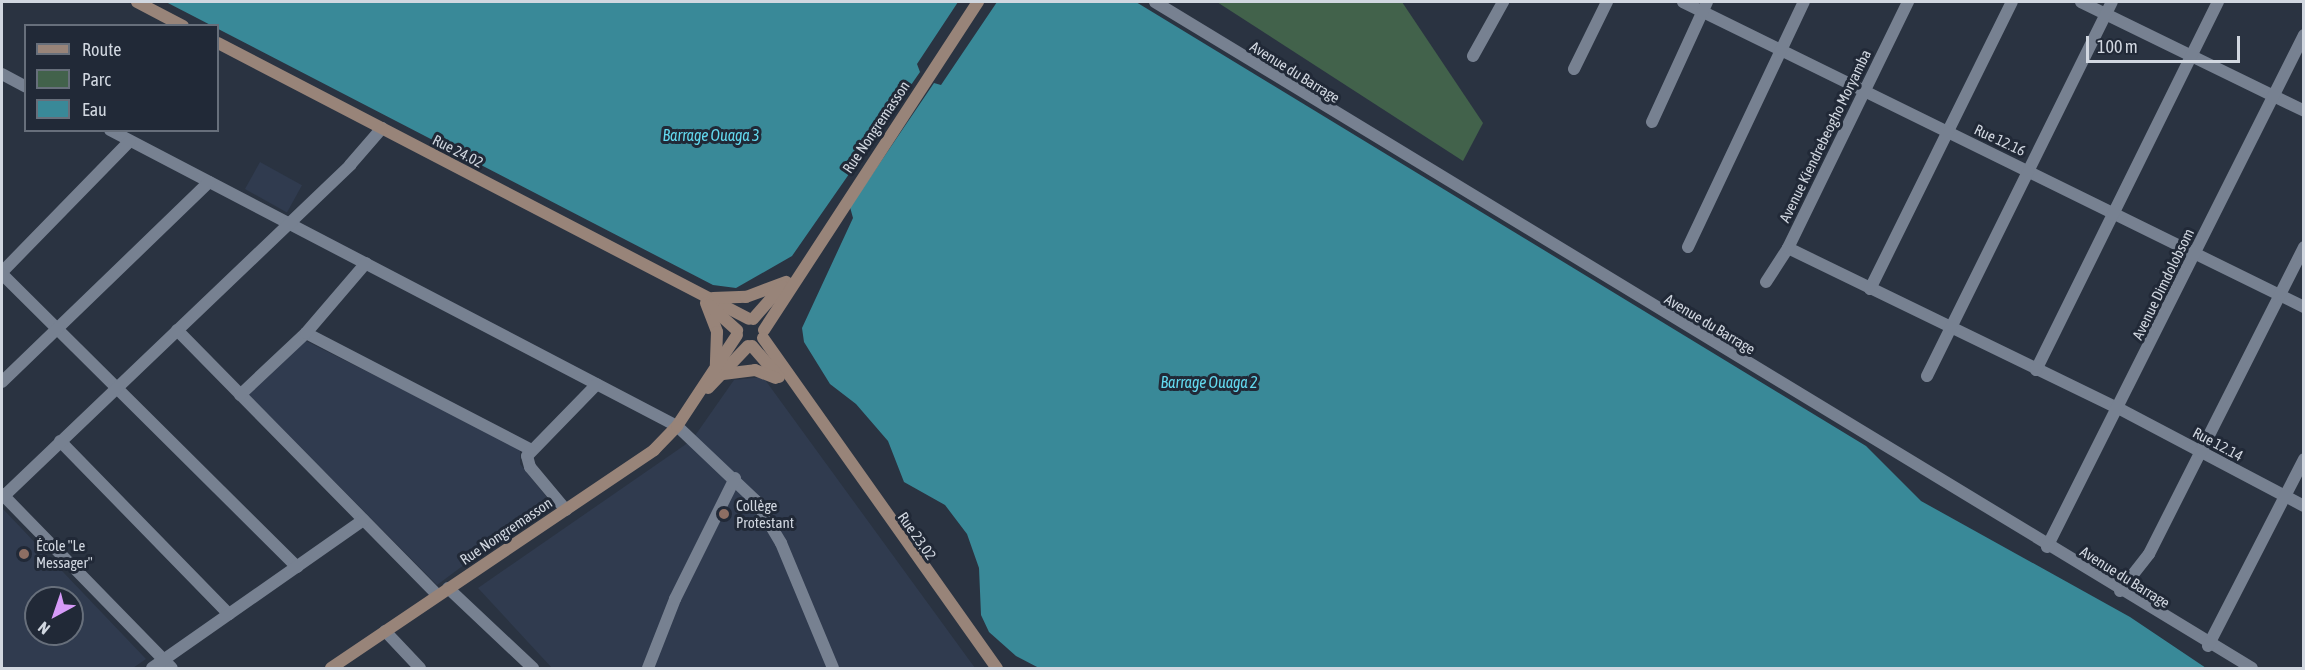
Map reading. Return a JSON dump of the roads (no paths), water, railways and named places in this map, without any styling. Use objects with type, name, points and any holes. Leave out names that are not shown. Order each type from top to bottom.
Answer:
[{"type":"street","points":[[137,2],[179,24]]},
{"type":"street","name":"Rue Nongremasson","points":[[331,669],[654,450],[719,371],[757,340],[978,2]]},
{"type":"street","name":"Avenue du Barrage","points":[[1155,2],[2208,646],[2252,669]]},
{"type":"street","points":[[1473,56],[1503,2]]},
{"type":"street","points":[[1575,69],[1607,2]]},
{"type":"street","name":"Rue 12.16","points":[[1683,2],[1705,6],[1861,91],[2028,170],[2194,256],[2304,307]]},
{"type":"street","points":[[1688,247],[1804,2]]},
{"type":"street","name":"Avenue Kiendrebeogho Moryamba","points":[[1766,282],[1788,248],[1861,91],[1908,2]]},
{"type":"street","points":[[1870,289],[2012,2]]},
{"type":"street","points":[[2081,2],[2304,111]]},
{"type":"street","points":[[1927,376],[2112,2]]},
{"type":"street","points":[[2036,370],[2218,2]]},
{"type":"street","points":[[1652,122],[1705,6]]},
{"type":"street","name":"Avenue Dimdolobsom","points":[[2047,547],[2304,34]]},
{"type":"street","name":"Rue 24.02","points":[[219,44],[686,285],[708,301],[737,333],[757,340]]},
{"type":"street","points":[[2,74],[24,86]]},
{"type":"street","points":[[168,664],[2,496],[289,223],[382,128]]},
{"type":"street","points":[[114,132],[676,426],[735,478],[756,501],[781,543],[833,669]]},
{"type":"street","points":[[130,141],[2,273],[297,567]]},
{"type":"street","points":[[2,382],[209,182]]},
{"type":"street","points":[[2120,591],[2149,554],[2304,247]]},
{"type":"street","name":"Rue 12.14","points":[[1788,248],[2118,408],[2304,506]]},
{"type":"street","points":[[240,395],[306,333],[366,263]]},
{"type":"street","name":"Rue Nongremasson","points":[[719,371],[737,333],[786,282],[801,270]]},
{"type":"street","points":[[786,282],[746,297],[708,301],[717,332],[719,371],[755,370],[789,388]]},
{"type":"street","name":"Rue 24.02","points":[[708,301],[751,319],[757,340]]},
{"type":"street","points":[[177,330],[363,520],[442,592],[533,669]]},
{"type":"street","points":[[306,333],[530,449]]},
{"type":"street","name":"Rue 23.02","points":[[757,340],[789,388],[816,418]]},
{"type":"street","name":"Rue 23.02","points":[[757,340],[997,669]]},
{"type":"street","points":[[566,510],[530,467],[530,449],[597,384]]},
{"type":"street","points":[[60,441],[229,614]]},
{"type":"street","points":[[2208,646],[2304,459]]},
{"type":"street","points":[[648,669],[675,599],[735,478]]},
{"type":"street","points":[[152,669],[168,664],[229,614],[363,520]]},
{"type":"street","points":[[385,631],[420,669]]},
{"type":"water","name":"Barrage Ouaga 3","points":[[166,2],[958,2],[917,64],[920,72],[792,256],[736,288],[713,285],[219,29],[219,24],[209,24]]},
{"type":"water","name":"Barrage Ouaga 2","points":[[997,2],[1136,2],[1866,446],[1921,501],[2130,617],[2206,668],[1039,668],[1016,656],[989,632],[981,615],[979,568],[967,534],[945,505],[904,482],[888,441],[856,404],[830,384],[804,342],[802,328],[853,218],[850,207],[934,83],[941,85]]},
{"type":"place","name":"Collège Protestant","points":[[724,514]]},
{"type":"place","name":"École \"Le Messager\"","points":[[24,554]]}]
